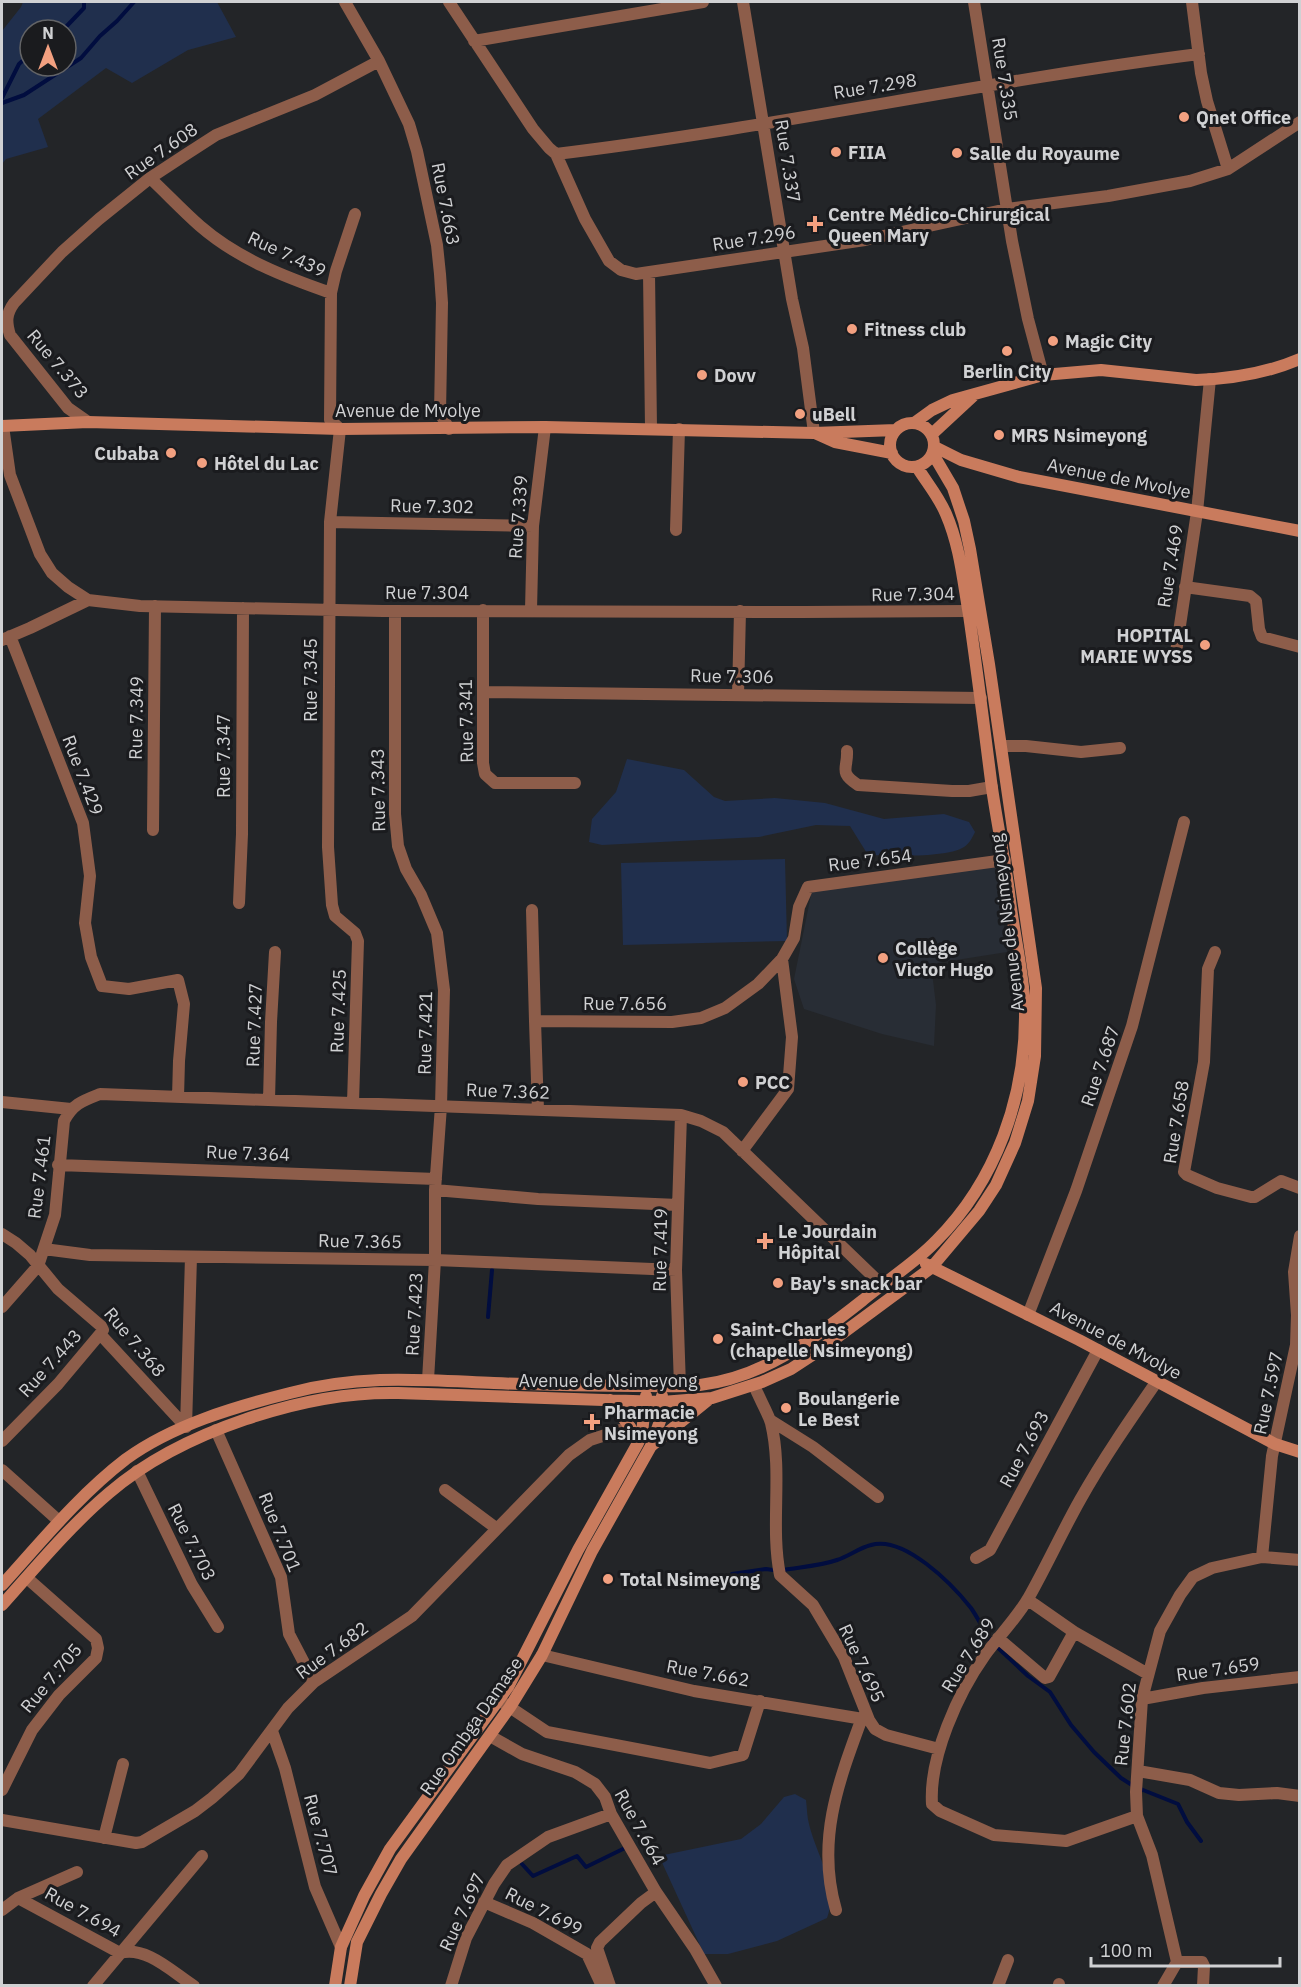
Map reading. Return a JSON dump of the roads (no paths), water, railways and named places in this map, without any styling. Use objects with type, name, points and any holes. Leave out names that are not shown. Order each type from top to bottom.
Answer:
[{"type":"main road","points":[[914,423],[922,425],[932,434],[934,451],[924,464],[917,467],[903,465],[892,453],[890,442],[896,430],[914,423],[942,404],[975,394],[1043,375],[1101,370],[1210,379],[1272,369],[1299,359]]},
{"type":"main road","points":[[932,434],[975,394]]},
{"type":"main road","name":"Avenue de Mvolye","points":[[2,426],[88,422],[340,429],[545,427],[814,433],[896,430]]},
{"type":"main road","name":"Avenue de Mvolye","points":[[814,433],[835,442],[892,453]]},
{"type":"main road","name":"Avenue de Mvolye","points":[[934,451],[1019,477],[1299,531]]},
{"type":"main road","name":"Avenue de Nsimeyong","points":[[2,1605],[80,1520],[110,1492],[165,1453],[216,1430],[300,1403],[380,1392],[646,1402],[712,1398],[754,1385],[800,1363],[932,1268],[979,1211],[996,1185],[1022,1122],[1034,1067],[1037,1032],[1036,988],[967,532],[953,488],[934,451]]},
{"type":"main road","name":"Avenue de Nsimeyong","points":[[2,1585],[59,1521],[124,1461],[158,1440],[186,1427],[242,1406],[305,1389],[354,1381],[379,1379],[571,1386],[680,1386],[729,1380],[771,1364],[837,1321],[917,1259],[951,1226],[969,1204],[983,1181],[1004,1136],[1016,1096],[1025,1012],[1005,860],[957,548],[951,526],[939,499],[917,467]]},
{"type":"main road","name":"Avenue de Mvolye","points":[[917,1259],[1098,1350],[1275,1444],[1299,1452]]},
{"type":"main road","name":"Rue Ombga Damase","points":[[350,1986],[357,1942],[406,1850],[490,1736],[542,1655],[644,1445],[642,1433],[646,1386]]},
{"type":"main road","name":"Rue Ombga Damase","points":[[335,1986],[341,1947],[364,1896],[390,1849],[508,1687],[578,1550],[660,1421],[662,1386]]},
{"type":"main road","points":[[610,1400],[644,1445],[712,1398]]},
{"type":"street","name":"Rue 7.663","points":[[345,2],[379,61],[409,124],[417,151],[437,245],[442,303],[440,413],[449,429]]},
{"type":"street","name":"Rue 7.296","points":[[449,2],[533,129],[556,154],[585,219],[609,261],[621,270],[636,274],[866,240],[1007,209],[1108,196],[1190,181],[1228,169],[1299,122]]},
{"type":"street","points":[[474,41],[703,2]]},
{"type":"street","name":"Rue 7.337","points":[[743,2],[784,251],[803,348],[814,433]]},
{"type":"street","name":"Rue 7.335","points":[[974,2],[1007,209],[1028,320],[1043,375]]},
{"type":"street","points":[[1192,2],[1207,101],[1228,169]]},
{"type":"street","name":"Rue 7.298","points":[[556,154],[1199,54]]},
{"type":"street","name":"Rue 7.608","points":[[7,324],[8,312],[14,303],[62,252],[150,178],[216,135],[315,95],[379,61]]},
{"type":"street","name":"Rue 7.439","points":[[150,178],[201,227],[225,244],[262,266],[331,293],[330,420],[340,429]]},
{"type":"street","points":[[331,293],[336,271],[356,214]]},
{"type":"street","points":[[649,273],[651,428]]},
{"type":"street","name":"Rue 7.373","points":[[7,324],[10,334],[68,408],[88,422]]},
{"type":"street","name":"Rue 7.469","points":[[1176,652],[1197,512],[1210,379]]},
{"type":"street","name":"Rue 7.304","points":[[2,426],[10,475],[40,554],[52,573],[88,600],[155,606],[396,611],[968,611]]},
{"type":"street","name":"Rue 7.339","points":[[531,610],[533,526],[545,427]]},
{"type":"street","name":"Rue 7.345","points":[[340,429],[330,522],[328,847],[332,905],[335,916],[346,927]]},
{"type":"street","points":[[676,530],[679,429]]},
{"type":"street","name":"Rue 7.302","points":[[330,522],[533,526]]},
{"type":"street","points":[[1185,587],[1250,596],[1256,601],[1258,629],[1263,637],[1299,647]]},
{"type":"street","points":[[6,638],[88,600]]},
{"type":"street","name":"Rue 7.349","points":[[153,830],[155,606]]},
{"type":"street","name":"Rue 7.347","points":[[239,903],[242,834],[243,608]]},
{"type":"street","name":"Rue 7.341","points":[[483,610],[483,763],[485,774],[495,783],[575,783]]},
{"type":"street","name":"Rue 7.343","points":[[396,611],[395,814],[398,846],[406,869],[422,895],[436,933],[441,959]]},
{"type":"street","points":[[738,694],[740,611]]},
{"type":"street","name":"Rue 7.429","points":[[6,638],[83,823],[90,876],[85,923],[92,957],[102,986],[129,990],[178,980],[184,1004],[178,1097]]},
{"type":"street","name":"Rue 7.306","points":[[483,692],[981,698]]},
{"type":"street","points":[[1001,747],[1026,746],[1081,752],[1120,748]]},
{"type":"street","points":[[847,751],[844,771],[847,777],[858,785],[969,791],[992,787]]},
{"type":"street","name":"Rue 7.687","points":[[1028,1315],[1076,1191],[1132,1026],[1184,822]]},
{"type":"street","name":"Rue 7.654","points":[[782,959],[794,938],[800,907],[808,887],[1005,860]]},
{"type":"street","points":[[532,910],[538,1110]]},
{"type":"street","name":"Rue 7.425","points":[[346,927],[355,933],[358,941],[353,1103]]},
{"type":"street","name":"Rue 7.427","points":[[269,1100],[275,952]]},
{"type":"street","name":"Rue 7.658","points":[[1215,952],[1208,969],[1204,1062],[1184,1172],[1217,1188],[1251,1197],[1255,1197],[1281,1180],[1299,1188]]},
{"type":"street","name":"Rue 7.421","points":[[441,959],[444,990],[441,1106]]},
{"type":"street","points":[[742,1151],[788,1089],[792,1037],[782,959]]},
{"type":"street","name":"Rue 7.656","points":[[535,1021],[672,1022],[701,1018],[725,1008],[758,984],[782,959]]},
{"type":"street","name":"Rue 7.362","points":[[70,1109],[100,1094],[681,1115],[723,1132],[882,1285]]},
{"type":"street","points":[[2,1102],[70,1109]]},
{"type":"street","name":"Rue 7.423","points":[[428,1380],[435,1260],[435,1184],[441,1106]]},
{"type":"street","name":"Rue 7.461","points":[[2,1307],[38,1266],[44,1249],[55,1215],[64,1121],[70,1109]]},
{"type":"street","name":"Rue 7.419","points":[[680,1386],[676,1270],[681,1115]]},
{"type":"street","name":"Rue 7.364","points":[[58,1165],[435,1184],[538,1199],[678,1205]]},
{"type":"street","name":"Rue 7.368","points":[[2,1234],[30,1255],[58,1289],[101,1326],[103,1329],[100,1334],[186,1427]]},
{"type":"street","name":"Rue 7.597","points":[[1262,1557],[1272,1456],[1296,1345],[1297,1315],[1294,1272],[1299,1236]]},
{"type":"street","name":"Rue 7.365","points":[[44,1249],[90,1256],[435,1260],[676,1270]]},
{"type":"street","points":[[186,1427],[191,1257]]},
{"type":"street","name":"Rue 7.443","points":[[2,1441],[58,1384],[100,1334]]},
{"type":"street","name":"Rue 7.693","points":[[976,1558],[990,1550],[1098,1350]]},
{"type":"street","name":"Rue 7.689","points":[[1137,1815],[1066,1841],[994,1835],[940,1811],[933,1804],[932,1794],[939,1749],[963,1692],[984,1657],[1029,1596],[1081,1498],[1121,1433],[1157,1381]]},
{"type":"street","name":"Rue 7.695","points":[[754,1385],[770,1420],[777,1470],[776,1543],[780,1575],[786,1583],[813,1605],[844,1657],[865,1719],[875,1729],[886,1735],[939,1749]]},
{"type":"street","points":[[770,1420],[813,1447],[878,1497]]},
{"type":"street","name":"Rue 7.682","points":[[2,1820],[136,1844],[195,1811],[238,1774],[288,1708],[314,1682],[412,1616],[569,1455],[590,1440],[630,1427]]},
{"type":"street","name":"Rue 7.701","points":[[216,1430],[281,1577],[289,1634],[314,1682]]},
{"type":"street","points":[[2,1470],[59,1521]]},
{"type":"street","name":"Rue 7.703","points":[[137,1471],[192,1586],[218,1627]]},
{"type":"street","points":[[445,1490],[496,1528]]},
{"type":"street","name":"Rue 7.602","points":[[1177,1962],[1152,1855],[1137,1815],[1136,1792],[1142,1698],[1160,1631],[1179,1595],[1193,1577],[1212,1568],[1262,1557],[1299,1560]]},
{"type":"street","name":"Rue 7.705","points":[[2,1790],[32,1730],[59,1695],[96,1658],[98,1648],[96,1639],[27,1578]]},
{"type":"street","points":[[1029,1596],[1031,1602],[1074,1632],[1148,1674]]},
{"type":"street","points":[[998,1638],[1045,1678],[1049,1677],[1074,1632]]},
{"type":"street","name":"Rue 7.662","points":[[542,1655],[694,1691],[865,1719]]},
{"type":"street","name":"Rue 7.659","points":[[1142,1698],[1203,1688],[1299,1677]]},
{"type":"street","points":[[498,1700],[547,1732],[710,1762],[743,1755],[760,1701]]},
{"type":"street","points":[[836,1910],[829,1885],[827,1861],[830,1826],[840,1778],[865,1719]]},
{"type":"street","name":"Rue 7.707","points":[[272,1731],[285,1768],[315,1887],[341,1947]]},
{"type":"street","name":"Rue 7.664","points":[[490,1736],[522,1754],[575,1772],[595,1784],[605,1797],[611,1814],[656,1893],[707,1968],[716,1986]]},
{"type":"street","points":[[104,1838],[123,1764]]},
{"type":"street","points":[[1138,1771],[1190,1780],[1219,1793],[1239,1796],[1277,1793],[1299,1796]]},
{"type":"street","name":"Rue 7.697","points":[[451,1986],[466,1938],[499,1874],[507,1865],[548,1838],[611,1814]]},
{"type":"street","points":[[93,1986],[202,1856]]},
{"type":"street","points":[[2,1910],[18,1898],[77,1872]]},
{"type":"street","points":[[610,1986],[597,1948],[600,1942],[641,1902],[656,1893]]},
{"type":"street","name":"Rue 7.694","points":[[18,1898],[120,1953],[134,1951],[147,1955],[194,1986]]},
{"type":"street","name":"Rue 7.699","points":[[484,1902],[533,1923],[587,1954],[602,1986]]},
{"type":"street","points":[[998,1986],[1008,1960]]},
{"type":"street","points":[[1163,1986],[1177,1962],[1202,1962],[1204,1965],[1203,1986]]},
{"type":"waterway","points":[[74,18],[84,8],[84,2]]},
{"type":"waterway","points":[[2,103],[24,95],[81,58],[134,2]]},
{"type":"waterway","points":[[2,98],[18,66]]},
{"type":"waterway","points":[[488,1317],[492,1270]]},
{"type":"waterway","points":[[783,1570],[831,1562],[871,1545],[884,1544],[898,1547],[926,1564],[952,1587],[971,1608],[990,1640]]},
{"type":"waterway","points":[[732,1574],[773,1570]]},
{"type":"waterway","points":[[996,1646],[1028,1676],[1050,1692],[1071,1725],[1094,1752],[1121,1778],[1132,1785]]},
{"type":"waterway","points":[[1138,1788],[1178,1804],[1187,1822],[1201,1841]]},
{"type":"waterway","points":[[522,1864],[533,1876],[577,1856],[586,1867],[625,1848]]},
{"type":"place","name":"Qnet Office","points":[[1184,117]]},
{"type":"place","name":"FIIA","points":[[836,152]]},
{"type":"place","name":"Salle du Royaume","points":[[957,153]]},
{"type":"place","name":"Centre Médico-Chirurgical Queen Mary","points":[[815,224]]},
{"type":"place","name":"Fitness club","points":[[852,329]]},
{"type":"place","name":"Magic City","points":[[1053,341]]},
{"type":"place","name":"Berlin City","points":[[1007,351]]},
{"type":"place","name":"Dovv","points":[[702,375]]},
{"type":"place","name":"uBell","points":[[800,414]]},
{"type":"place","name":"MRS Nsimeyong","points":[[999,435]]},
{"type":"place","name":"Cubaba","points":[[171,453]]},
{"type":"place","name":"Hôtel du Lac","points":[[202,463]]},
{"type":"place","name":"HOPITAL MARIE WYSS","points":[[1205,645]]},
{"type":"place","name":"Collège Victor Hugo","points":[[883,958]]},
{"type":"place","name":"PCC","points":[[743,1082]]},
{"type":"place","name":"Le Jourdain Hôpital","points":[[765,1241]]},
{"type":"place","name":"Bay's snack bar","points":[[778,1283]]},
{"type":"place","name":"Saint-Charles (chapelle Nsimeyong)","points":[[718,1339]]},
{"type":"place","name":"Boulangerie Le Best","points":[[786,1408]]},
{"type":"place","name":"Pharmacie Nsimeyong","points":[[592,1422]]},
{"type":"place","name":"Total Nsimeyong","points":[[608,1579]]}]
